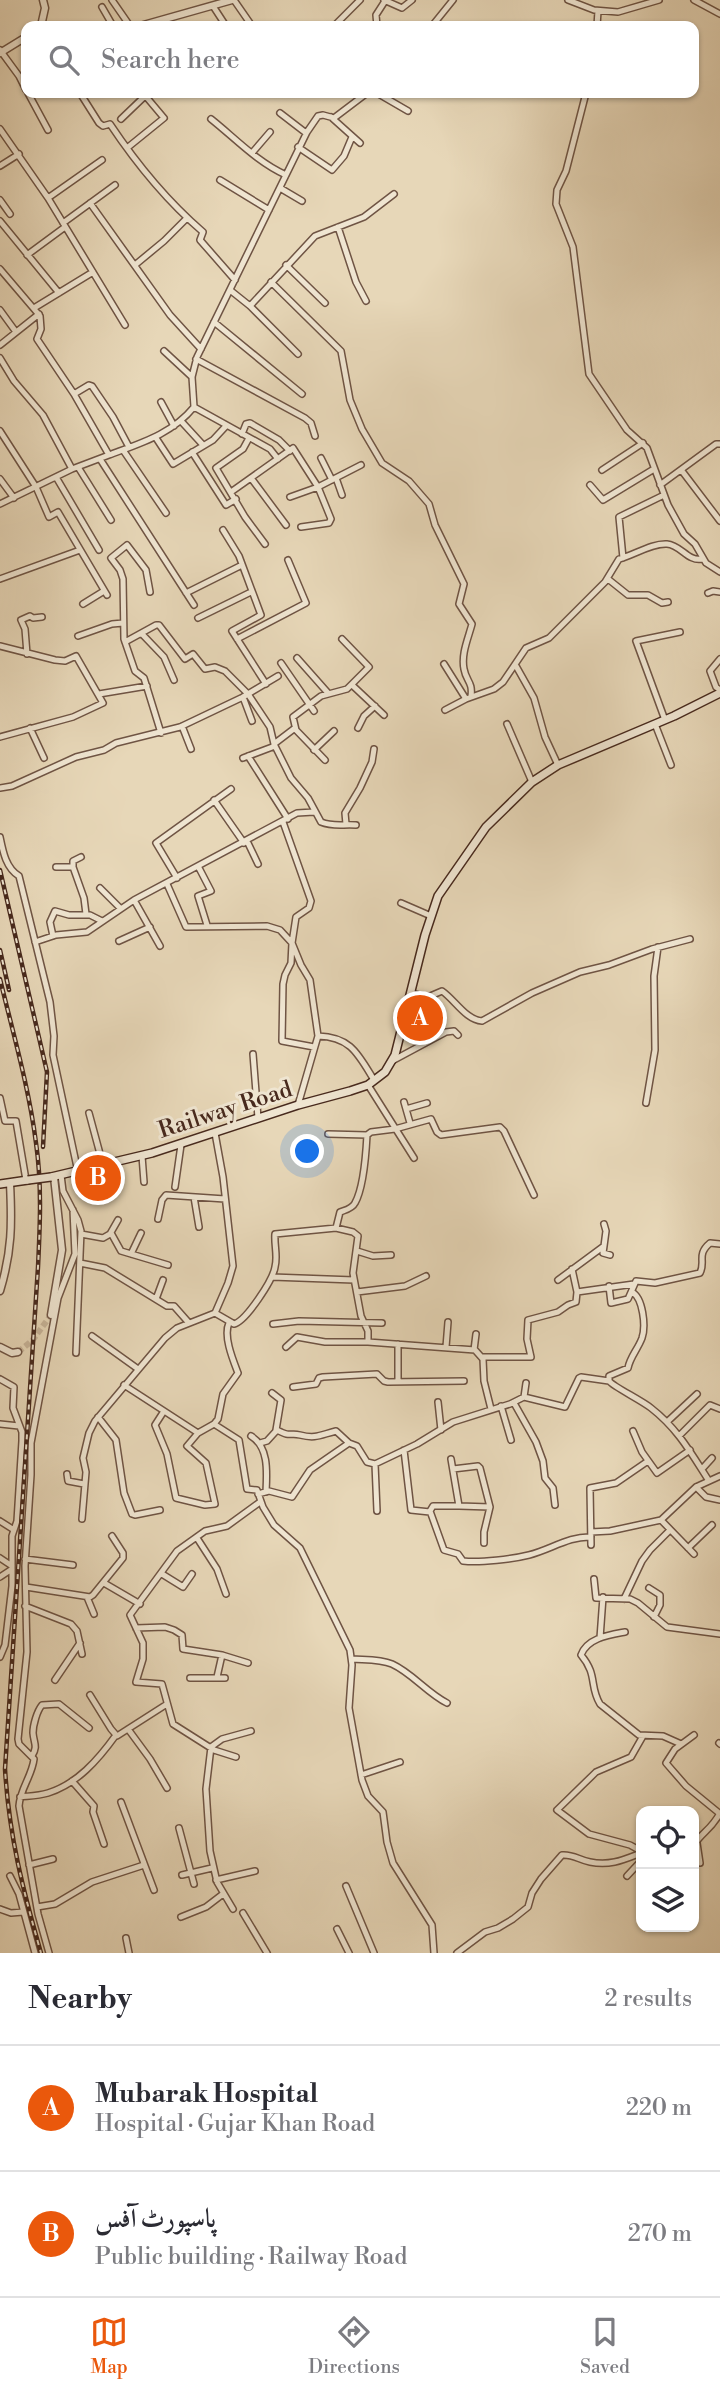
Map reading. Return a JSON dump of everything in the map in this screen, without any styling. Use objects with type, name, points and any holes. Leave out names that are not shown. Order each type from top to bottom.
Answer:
[{"type":"main road","points":[[371,1082],[385,1072],[393,1058],[438,896],[486,827],[532,782],[558,765],[665,720],[720,692]]},
{"type":"main road","name":"Railway Road","points":[[0,1184],[78,1172],[142,1156],[371,1082]]},
{"type":"street","points":[[42,21],[45,8],[43,0]]},
{"type":"street","points":[[112,0],[127,21]]},
{"type":"street","points":[[158,21],[233,0],[248,21]]},
{"type":"street","points":[[339,21],[360,0]]},
{"type":"street","points":[[377,21],[376,15],[384,0],[402,8],[412,0]]},
{"type":"street","points":[[439,21],[453,0]]},
{"type":"street","points":[[568,0],[598,11],[618,12],[659,0]]},
{"type":"street","points":[[694,0],[720,14]]},
{"type":"street","points":[[213,6],[223,21]]},
{"type":"street","points":[[102,7],[110,21]]},
{"type":"street","points":[[597,21],[598,11]]},
{"type":"street","points":[[21,40],[0,52],[21,80]]},
{"type":"street","points":[[31,98],[48,130]]},
{"type":"street","points":[[84,98],[99,123],[103,126],[110,124],[122,145],[162,192],[203,232],[200,240],[235,280]]},
{"type":"street","points":[[121,119],[140,98]]},
{"type":"street","points":[[127,148],[164,118],[147,98]]},
{"type":"street","points":[[331,117],[337,116],[360,98]]},
{"type":"street","points":[[386,98],[408,111]]},
{"type":"street","points":[[585,98],[566,171],[557,190],[556,204],[573,247],[589,374],[627,430],[643,443],[677,523],[695,544],[702,559],[720,572]]},
{"type":"street","points":[[280,113],[306,134]]},
{"type":"street","points":[[0,504],[75,468],[156,438],[181,421],[194,407],[192,377],[196,359],[306,134],[318,116],[323,114],[331,117],[360,143]]},
{"type":"street","points":[[211,119],[240,146],[270,168],[286,175]]},
{"type":"street","points":[[0,129],[48,198],[125,326]]},
{"type":"street","points":[[252,153],[270,132]]},
{"type":"street","points":[[298,147],[332,170],[344,156],[352,137]]},
{"type":"street","points":[[0,166],[19,154]]},
{"type":"street","points":[[48,198],[102,160]]},
{"type":"street","points":[[220,180],[269,210]]},
{"type":"street","points":[[27,255],[115,185]]},
{"type":"street","points":[[280,188],[302,201]]},
{"type":"street","points":[[250,306],[315,236],[364,217],[394,194]]},
{"type":"street","points":[[0,200],[10,214]]},
{"type":"street","points":[[90,203],[181,330],[201,349]]},
{"type":"street","points":[[135,265],[187,218]]},
{"type":"street","points":[[0,221],[59,293]]},
{"type":"street","points":[[338,227],[356,282],[366,301]]},
{"type":"street","points":[[286,265],[325,303]]},
{"type":"street","points":[[0,269],[36,311],[41,329],[37,339],[74,394],[109,455]]},
{"type":"street","points":[[0,345],[36,311],[93,272]]},
{"type":"street","points":[[271,282],[341,351],[350,400],[362,429],[382,463],[409,481],[429,504],[435,525],[464,584],[459,604],[472,624],[465,645],[464,669],[471,684],[469,698]]},
{"type":"street","points":[[230,290],[298,354]]},
{"type":"street","points":[[0,310],[16,332]]},
{"type":"street","points":[[214,322],[302,394]]},
{"type":"street","points":[[163,351],[192,377]]},
{"type":"street","points":[[0,358],[14,381],[43,415],[111,520]]},
{"type":"street","points":[[196,359],[304,418],[311,424],[315,436]]},
{"type":"street","points":[[74,394],[89,385],[92,386],[113,417],[126,448],[166,513]]},
{"type":"street","points":[[162,402],[174,426]]},
{"type":"street","points":[[194,407],[270,449],[278,458]]},
{"type":"street","points":[[181,421],[203,445]]},
{"type":"street","points":[[242,434],[246,424],[250,423],[279,440],[290,451]]},
{"type":"street","points":[[156,438],[173,464],[213,440],[226,426]]},
{"type":"street","points":[[0,431],[2,438],[36,487],[49,517],[58,512],[106,593],[83,604]]},
{"type":"street","points":[[250,438],[243,449],[216,468],[265,544]]},
{"type":"street","points":[[602,470],[643,443]]},
{"type":"street","points":[[660,485],[720,443]]},
{"type":"street","points":[[231,492],[293,448],[318,487],[331,520],[301,527]]},
{"type":"street","points":[[192,452],[226,505],[236,499]]},
{"type":"street","points":[[321,458],[342,495]]},
{"type":"street","points":[[100,459],[194,605]]},
{"type":"street","points":[[290,497],[318,487],[361,465]]},
{"type":"street","points":[[590,485],[603,500],[654,469]]},
{"type":"street","points":[[682,471],[720,521]]},
{"type":"street","points":[[55,477],[99,550]]},
{"type":"street","points":[[251,478],[286,525]]},
{"type":"street","points":[[0,480],[14,498]]},
{"type":"street","points":[[623,558],[619,517],[664,495]]},
{"type":"street","points":[[223,530],[242,565],[261,615],[233,628],[237,639],[266,684]]},
{"type":"street","points":[[445,710],[494,689],[503,682],[526,648],[549,638],[608,579],[617,562],[623,558],[668,544],[693,559],[702,559]]},
{"type":"street","points":[[150,592],[146,570],[127,545],[111,558],[123,579],[125,642],[135,671],[144,678],[162,733]]},
{"type":"street","points":[[0,579],[80,550]]},
{"type":"street","points":[[237,639],[306,603],[288,561]]},
{"type":"street","points":[[186,593],[242,565]]},
{"type":"street","points":[[608,579],[628,594],[648,595],[662,603],[668,602]]},
{"type":"street","points":[[198,618],[251,592]]},
{"type":"street","points":[[709,593],[720,592]]},
{"type":"street","points":[[27,654],[27,639],[21,620],[30,616],[42,617]]},
{"type":"street","points":[[78,636],[123,623]]},
{"type":"street","points":[[125,642],[159,625],[185,659],[194,654],[205,669],[215,667],[225,671],[270,727],[274,745],[291,778],[308,798],[321,822],[331,827],[356,825]]},
{"type":"street","points":[[665,720],[636,641],[680,632]]},
{"type":"street","points":[[142,634],[164,657],[174,680]]},
{"type":"street","points":[[325,760],[295,728],[293,717],[328,693],[341,692],[352,685],[369,667],[342,639]]},
{"type":"street","points":[[0,646],[61,661],[76,656],[103,703],[66,720],[0,737]]},
{"type":"street","points":[[297,658],[328,693]]},
{"type":"street","points":[[720,659],[710,671],[720,692]]},
{"type":"street","points":[[281,663],[314,711]]},
{"type":"street","points":[[444,664],[469,698]]},
{"type":"street","points":[[516,666],[534,698],[545,737],[558,765]]},
{"type":"street","points":[[0,788],[21,782],[76,757],[104,750],[116,743],[182,726],[246,696],[278,676]]},
{"type":"street","points":[[352,685],[384,715]]},
{"type":"street","points":[[99,694],[147,686]]},
{"type":"street","points":[[246,696],[252,721]]},
{"type":"street","points":[[358,728],[364,716],[374,706]]},
{"type":"street","points":[[655,723],[671,765]]},
{"type":"street","points":[[507,724],[532,782]]},
{"type":"street","points":[[182,726],[191,749]]},
{"type":"street","points":[[30,728],[44,758]]},
{"type":"street","points":[[295,728],[274,745],[246,757],[285,820],[311,901],[309,908],[295,920],[291,963],[284,984],[282,1041],[314,1048]]},
{"type":"street","points":[[314,750],[334,731]]},
{"type":"street","points":[[346,824],[345,813],[372,762],[374,749]]},
{"type":"street","points":[[177,878],[156,843],[231,789]]},
{"type":"street","points":[[214,800],[246,842],[258,864]]},
{"type":"street","points":[[34,942],[53,936],[87,932],[134,900],[297,813],[314,812]]},
{"type":"street","points":[[0,837],[4,857],[19,876],[50,1002],[53,1055],[78,1172]]},
{"type":"street","points":[[81,857],[73,861],[73,867],[84,898],[86,914]]},
{"type":"street","points":[[198,866],[211,891],[198,896],[207,925]]},
{"type":"street","points":[[56,867],[73,867]]},
{"type":"street","points":[[167,884],[184,925],[188,927],[267,926],[280,930],[292,943],[310,980],[318,1036],[298,1105]]},
{"type":"street","points":[[100,888],[120,908]]},
{"type":"street","points":[[134,900],[160,946]]},
{"type":"street","points":[[401,902],[431,916]]},
{"type":"street","points":[[53,936],[50,922],[55,911],[69,915],[86,914],[102,921]]},
{"type":"street","points":[[119,942],[150,927]]},
{"type":"street","points":[[410,993],[428,996],[442,991],[469,1016],[482,1021],[531,993],[571,976],[690,939]]},
{"type":"street","points":[[646,1103],[655,1050],[654,987],[658,947]]},
{"type":"street","points":[[393,1058],[446,1032],[454,1031],[458,1035]]},
{"type":"street","points":[[318,1036],[332,1036],[345,1041],[362,1060],[396,1129],[414,1157]]},
{"type":"street","points":[[253,1054],[258,1118]]},
{"type":"street","points":[[0,1098],[3,1121],[16,1121],[27,1180]]},
{"type":"street","points":[[404,1102],[410,1123]]},
{"type":"street","points":[[406,1109],[428,1103]]},
{"type":"street","points":[[89,1113],[103,1165]]},
{"type":"street","points":[[328,1135],[367,1135],[431,1119],[441,1135],[500,1127],[504,1130],[534,1195]]},
{"type":"street","points":[[82,1519],[86,1469],[83,1458],[89,1433],[98,1417],[171,1333],[215,1313],[228,1283],[233,1266],[215,1133]]},
{"type":"street","points":[[336,1228],[341,1211],[355,1202],[365,1164],[367,1135]]},
{"type":"street","points":[[175,1187],[181,1145]]},
{"type":"street","points":[[142,1156],[144,1182]]},
{"type":"street","points":[[55,1176],[78,1220],[81,1234],[76,1353]]},
{"type":"street","points":[[51,1315],[62,1250],[55,1176]]},
{"type":"street","points":[[0,1291],[2,1275],[9,1260],[12,1226],[10,1183]]},
{"type":"street","points":[[158,1219],[164,1196],[225,1199]]},
{"type":"street","points":[[194,1197],[199,1227]]},
{"type":"street","points":[[33,1756],[19,1744],[18,1739],[26,1664],[25,1559],[33,1423],[58,1298],[75,1254],[73,1210]]},
{"type":"street","points":[[81,1234],[99,1239],[106,1237],[118,1220]]},
{"type":"street","points":[[604,1224],[606,1231],[603,1253],[610,1255]]},
{"type":"street","points":[[215,1313],[229,1323],[237,1324],[242,1321],[272,1277],[276,1259],[275,1234],[336,1228],[357,1234],[359,1240],[354,1280],[361,1316],[368,1331],[368,1342]]},
{"type":"street","points":[[111,1233],[120,1250],[168,1265]]},
{"type":"street","points":[[131,1254],[141,1233]]},
{"type":"street","points":[[608,1286],[611,1303],[628,1299],[638,1280],[664,1282],[700,1273],[700,1258],[704,1249],[710,1243],[720,1244]]},
{"type":"street","points":[[558,1280],[604,1246]]},
{"type":"street","points":[[357,1251],[373,1256],[391,1255]]},
{"type":"street","points":[[80,1263],[105,1268],[167,1306],[174,1306],[189,1323]]},
{"type":"street","points":[[286,1347],[297,1337],[320,1342],[368,1342],[474,1350],[482,1357],[531,1357],[527,1321],[561,1311],[576,1302],[577,1292],[572,1269]]},
{"type":"street","points":[[357,1292],[405,1286],[426,1276]]},
{"type":"street","points":[[272,1277],[354,1280]]},
{"type":"street","points":[[156,1299],[163,1280]]},
{"type":"street","points":[[577,1292],[634,1284]]},
{"type":"street","points":[[609,1381],[610,1376],[628,1368],[629,1360],[643,1337],[640,1302],[632,1292]]},
{"type":"street","points":[[273,1324],[294,1321],[382,1323]]},
{"type":"street","points":[[446,1348],[448,1322]]},
{"type":"street","points":[[164,1411],[155,1425],[167,1454],[176,1498],[205,1505],[215,1504],[206,1463],[187,1446],[198,1433],[214,1424],[220,1414],[223,1394],[238,1373],[228,1336],[229,1323]]},
{"type":"street","points":[[474,1350],[476,1334]]},
{"type":"street","points":[[92,1336],[138,1369]]},
{"type":"street","points":[[398,1344],[398,1381]]},
{"type":"street","points":[[0,1347],[12,1353],[18,1352]]},
{"type":"street","points":[[482,1357],[484,1381],[491,1409]]},
{"type":"street","points":[[293,1387],[316,1384],[319,1378],[323,1377],[369,1374],[377,1374],[384,1381],[464,1381]]},
{"type":"street","points":[[524,1396],[565,1407],[579,1378],[609,1381],[614,1387],[635,1396],[667,1422],[690,1450],[709,1481]]},
{"type":"street","points":[[0,1379],[13,1387],[13,1408],[22,1435],[17,1521],[13,1530],[12,1586],[5,1645],[0,1657]]},
{"type":"street","points":[[276,1430],[287,1436],[300,1434],[311,1438],[335,1431],[357,1446],[367,1462],[376,1464],[453,1422],[514,1403],[524,1396],[526,1383]]},
{"type":"street","points":[[124,1384],[198,1433]]},
{"type":"street","points":[[260,1443],[267,1441],[276,1430],[281,1400],[272,1393]]},
{"type":"street","points":[[667,1422],[697,1394]]},
{"type":"street","points":[[438,1402],[441,1430]]},
{"type":"street","points":[[514,1403],[536,1442],[543,1461],[545,1478],[553,1488],[555,1505]]},
{"type":"street","points":[[679,1436],[710,1405],[720,1409]]},
{"type":"street","points":[[500,1406],[511,1440]]},
{"type":"street","points":[[98,1417],[116,1440],[124,1493],[132,1514],[159,1510]]},
{"type":"street","points":[[0,1424],[19,1426]]},
{"type":"street","points":[[214,1424],[239,1440],[247,1489],[257,1490],[260,1502],[278,1529],[300,1548],[336,1618],[352,1659],[349,1708],[361,1775],[368,1797],[383,1812],[393,1863],[432,1925],[434,1953]]},
{"type":"street","points":[[633,1430],[657,1473],[690,1450]]},
{"type":"street","points":[[251,1436],[260,1443],[267,1472],[266,1492]]},
{"type":"street","points":[[258,1494],[266,1492],[292,1497],[310,1470],[349,1443]]},
{"type":"street","points":[[404,1450],[411,1510],[430,1512]]},
{"type":"street","points":[[702,1468],[712,1458]]},
{"type":"street","points":[[451,1459],[459,1506]]},
{"type":"street","points":[[592,1545],[590,1488],[617,1483],[648,1461]]},
{"type":"street","points":[[376,1464],[377,1511]]},
{"type":"street","points":[[453,1469],[479,1466],[490,1507],[484,1543]]},
{"type":"street","points":[[67,1475],[68,1481],[84,1484]]},
{"type":"street","points":[[490,1507],[433,1506],[430,1512],[444,1550],[456,1552],[463,1561],[468,1562],[531,1555],[574,1538],[661,1520],[696,1487],[720,1476]]},
{"type":"street","points":[[696,1487],[706,1497],[720,1500]]},
{"type":"street","points":[[236,1757],[221,1753],[173,1724],[162,1684],[136,1682],[143,1647],[142,1638],[130,1615],[177,1551],[205,1531],[227,1526],[260,1502]]},
{"type":"street","points":[[661,1520],[694,1553]]},
{"type":"street","points":[[0,1521],[13,1530]]},
{"type":"street","points":[[688,1548],[712,1525]]},
{"type":"street","points":[[624,1599],[642,1561],[670,1530]]},
{"type":"street","points":[[26,1587],[88,1597],[97,1593],[123,1558],[123,1553],[112,1536]]},
{"type":"street","points":[[197,1538],[217,1569],[226,1594]]},
{"type":"street","points":[[0,1558],[12,1567]]},
{"type":"street","points":[[25,1559],[73,1565]]},
{"type":"street","points":[[0,1577],[12,1567]]},
{"type":"street","points":[[162,1574],[183,1587],[192,1574]]},
{"type":"street","points":[[594,1579],[596,1598],[624,1599],[638,1603],[667,1627],[720,1634]]},
{"type":"street","points":[[104,1583],[140,1604]]},
{"type":"street","points":[[649,1588],[660,1595],[660,1605],[654,1617]]},
{"type":"street","points":[[88,1597],[94,1614]]},
{"type":"street","points":[[600,1638],[603,1597]]},
{"type":"street","points":[[25,1606],[71,1624],[77,1631],[82,1654]]},
{"type":"street","points":[[136,1628],[170,1628],[182,1635],[183,1649],[248,1663]]},
{"type":"street","points":[[625,1632],[600,1638],[586,1646],[581,1656],[592,1671],[596,1697],[639,1735],[663,1736],[681,1744]]},
{"type":"street","points":[[55,1680],[80,1643]]},
{"type":"street","points":[[217,1677],[222,1656]]},
{"type":"street","points":[[352,1659],[383,1661],[394,1665],[435,1697],[447,1703]]},
{"type":"street","points":[[190,1678],[225,1678]]},
{"type":"street","points":[[90,1696],[116,1735]]},
{"type":"street","points":[[20,1797],[48,1793],[72,1781],[94,1763],[116,1735],[167,1703]]},
{"type":"street","points":[[50,1953],[23,1839],[20,1797],[33,1767],[37,1746],[33,1730],[42,1705],[58,1704],[89,1728]]},
{"type":"street","points":[[128,1729],[167,1788]]},
{"type":"street","points":[[233,1909],[212,1868],[206,1789],[211,1747],[222,1739],[251,1731]]},
{"type":"street","points":[[694,1735],[681,1744],[666,1763],[686,1786],[720,1813],[714,1825],[699,1836]]},
{"type":"street","points":[[636,1849],[589,1834],[557,1810],[598,1770],[631,1757],[643,1736]]},
{"type":"street","points":[[361,1775],[400,1762]]},
{"type":"street","points":[[72,1781],[94,1806],[93,1812],[104,1844]]},
{"type":"street","points":[[121,1801],[153,1890]]},
{"type":"street","points":[[179,1828],[194,1884]]},
{"type":"street","points":[[457,1953],[479,1936],[513,1919],[528,1907],[532,1893],[541,1879],[562,1855],[570,1854],[585,1861],[610,1864],[636,1854]]},
{"type":"street","points":[[29,1864],[53,1859]]},
{"type":"street","points":[[37,1907],[55,1904],[92,1882],[144,1865]]},
{"type":"street","points":[[627,1876],[636,1866]]},
{"type":"street","points":[[182,1875],[212,1868]]},
{"type":"street","points":[[216,1880],[255,1871]]},
{"type":"street","points":[[10,1876],[19,1894],[35,1953]]},
{"type":"street","points":[[346,1886],[373,1953]]},
{"type":"street","points":[[181,1917],[206,1907],[223,1894]]},
{"type":"street","points":[[0,1909],[12,1913],[23,1912]]},
{"type":"street","points":[[243,1913],[267,1953]]},
{"type":"street","points":[[337,1929],[349,1953]]},
{"type":"street","points":[[126,1938],[130,1953]]},
{"type":"tunnel","points":[[18,1352],[32,1341],[51,1315]]},
{"type":"railway","points":[[0,870],[47,1072],[43,1147]]},
{"type":"railway","points":[[0,950],[9,990]]},
{"type":"railway","points":[[0,979],[33,1122],[40,1189],[38,1267],[5,1769],[18,1862],[41,1953]]},
{"type":"place","name":"Mubarak Hospital","points":[[420,1018]]},
{"type":"place","name":"پاسپورٹ آفس","points":[[98,1178]]}]
